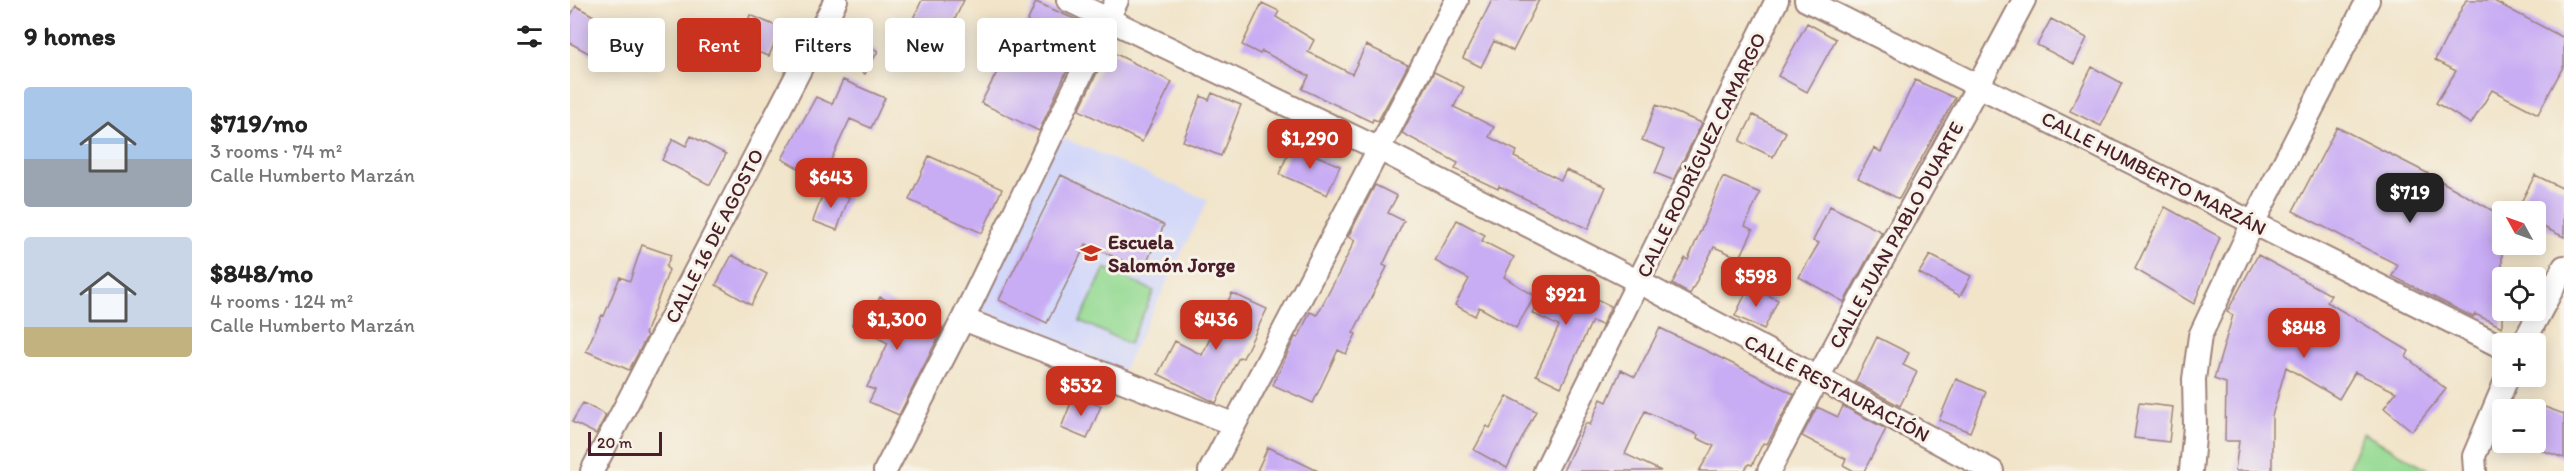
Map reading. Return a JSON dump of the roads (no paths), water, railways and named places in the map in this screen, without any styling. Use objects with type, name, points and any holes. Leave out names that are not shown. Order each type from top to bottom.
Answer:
[{"type":"street","name":"CALLE 16 DE AGOSTO","points":[[592,471],[836,0]]},
{"type":"street","name":"CALLE RESTAURACIÓN","points":[[1068,0],[1113,9],[1639,282],[1992,471]]},
{"type":"street","points":[[1210,471],[1377,148],[1457,0]]},
{"type":"street","name":"CALLE RODRÍGUEZ CAMARGO","points":[[1545,471],[1777,0]]},
{"type":"street","name":"CALLE HUMBERTO MARZÁN","points":[[1806,0],[1980,84],[2492,342]]},
{"type":"street","name":"CALLE JUAN PABLO DUARTE","points":[[1769,471],[1817,377],[1980,84],[2024,0]]},
{"type":"street","points":[[2192,471],[2195,426],[2194,379],[2200,336],[2253,223],[2368,0]]},
{"type":"street","points":[[885,471],[1058,127],[1113,9]]},
{"type":"street","points":[[2529,333],[2564,267]]},
{"type":"street","points":[[963,319],[1233,424]]},
{"type":"street","points":[[2475,471],[2474,456],[2503,387]]},
{"type":"place","name":"Escuela Salomón Jorge","points":[[1091,253]]}]
